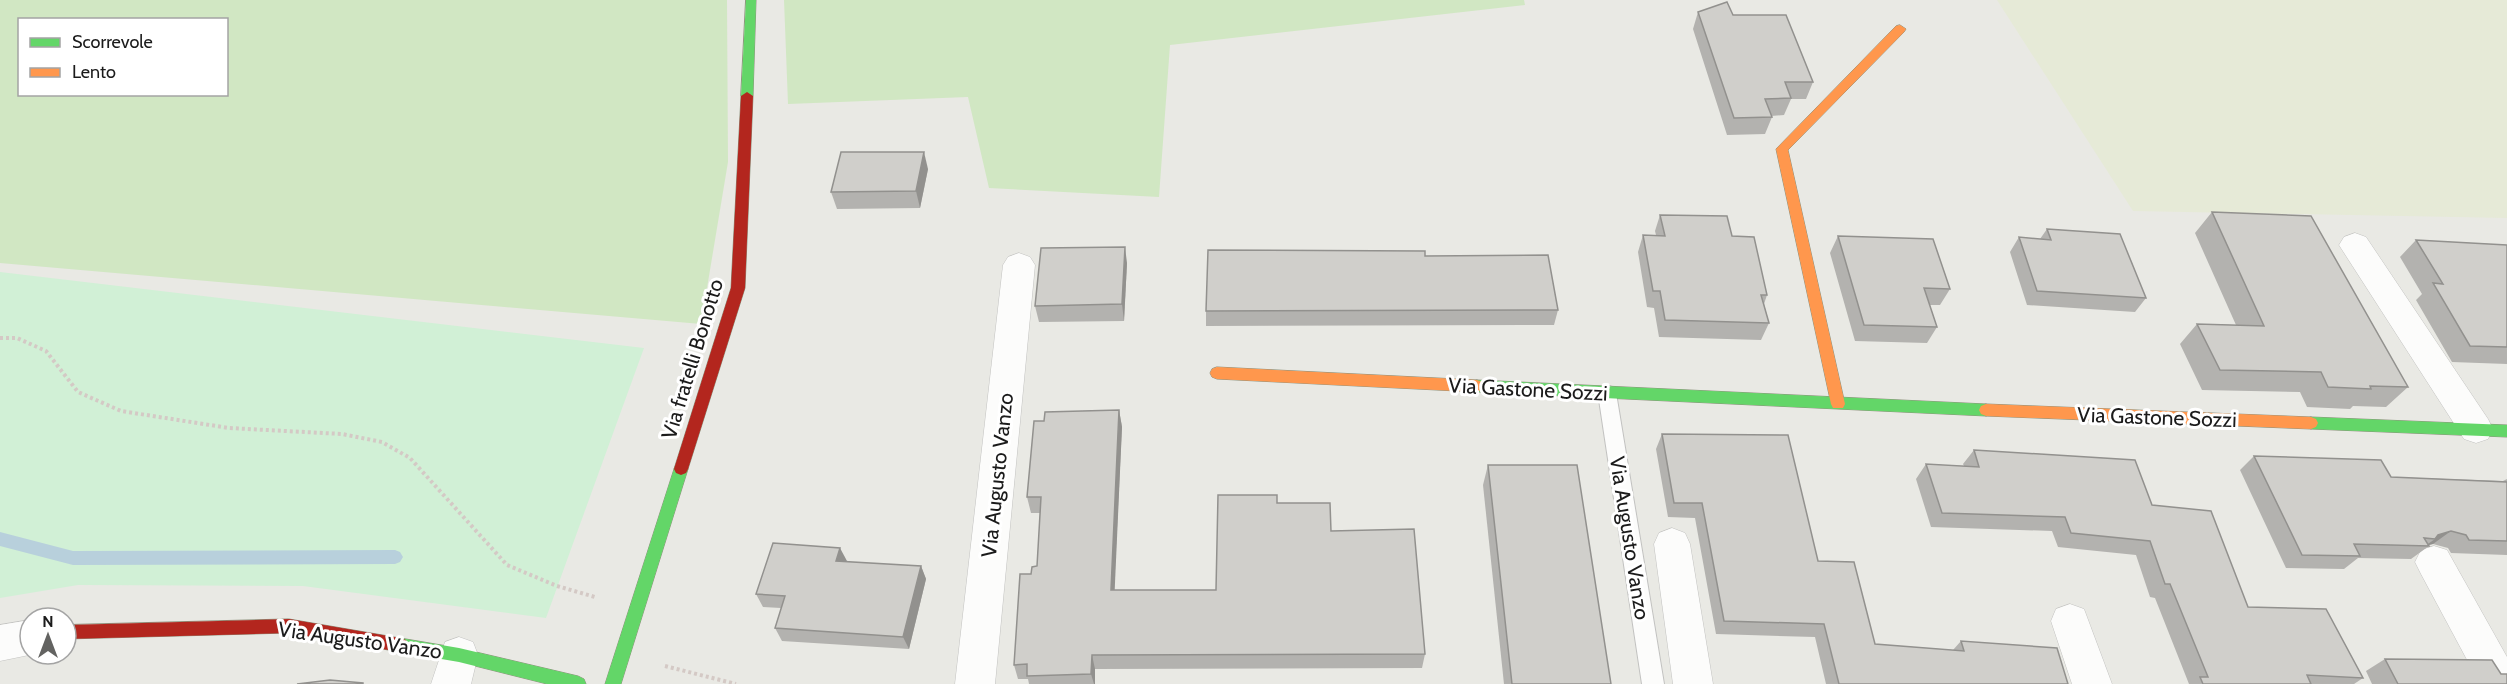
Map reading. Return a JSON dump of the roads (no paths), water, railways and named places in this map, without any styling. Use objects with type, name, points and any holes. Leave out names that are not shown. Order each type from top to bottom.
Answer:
[{"type":"street","name":"Via fratelli Bonotto","points":[[613,684],[738,288],[751,0]]},
{"type":"street","points":[[1839,404],[1782,149],[1900,29]]},
{"type":"street","name":"Via Gastone Sozzi","points":[[2355,245],[2491,430]]},
{"type":"street","name":"Via Augusto Vanzo","points":[[975,684],[1019,265]]},
{"type":"street","name":"Via Gastone Sozzi","points":[[1217,373],[1839,404],[2491,430]]},
{"type":"street","name":"Via Augusto Vanzo","points":[[1672,544],[1693,684]]},
{"type":"street","points":[[2434,561],[2501,684]]},
{"type":"street","points":[[2070,621],[2092,684]]},
{"type":"street","name":"Via Augusto Vanzo","points":[[78,632],[289,626],[455,669],[578,684]]},
{"type":"street","points":[[0,643],[18,640]]},
{"type":"lane","name":"Via Augusto Vanzo","points":[[1607,393],[1653,684]]},
{"type":"waterway","points":[[0,539],[73,558],[395,557]]}]
